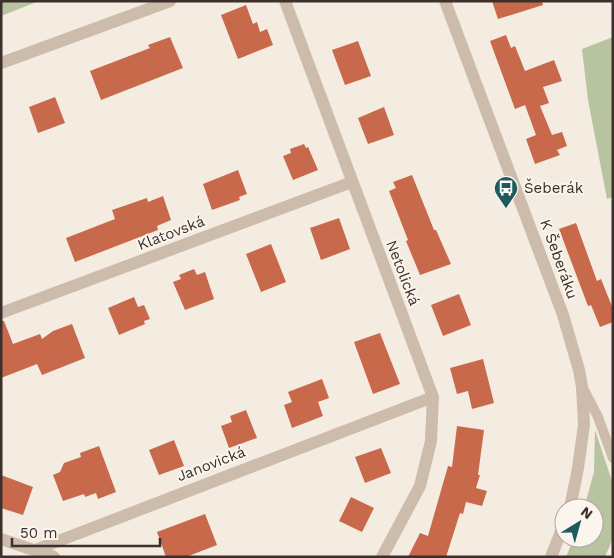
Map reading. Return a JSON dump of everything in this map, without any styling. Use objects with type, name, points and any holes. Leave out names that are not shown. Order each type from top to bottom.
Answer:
[{"type":"street","points":[[1,64],[170,1]]},
{"type":"street","name":"Netolická","points":[[285,1],[433,397],[431,440],[420,486],[382,557]]},
{"type":"street","name":"K Šeberáku","points":[[445,1],[562,315],[579,370],[584,425],[572,498]]},
{"type":"street","name":"Klatovská","points":[[1,314],[352,182]]},
{"type":"street","name":"Janovická","points":[[35,550],[433,397]]},
{"type":"street","points":[[1,539],[54,557]]},
{"type":"lane","points":[[582,387],[598,417],[613,458]]},
{"type":"green space","points":[[1,1],[39,1],[1,16]]},
{"type":"green space","points":[[613,37],[613,197],[607,199],[588,100],[582,49]]},
{"type":"green space","points":[[595,430],[613,484],[613,538],[605,557],[566,557],[570,548],[604,548],[604,498],[587,498],[594,472]]},
{"type":"building","points":[[492,1],[542,1],[543,5],[498,19]]},
{"type":"building","points":[[246,5],[253,24],[257,22],[260,32],[267,29],[273,45],[238,59],[221,15]]},
{"type":"building","points":[[506,35],[511,48],[515,46],[525,71],[554,60],[562,81],[543,87],[549,103],[540,106],[552,135],[562,132],[567,146],[557,150],[560,155],[535,164],[526,139],[536,135],[525,105],[515,109],[490,41]]},
{"type":"building","points":[[170,37],[183,68],[101,100],[90,71],[150,48],[148,45]]},
{"type":"building","points":[[358,41],[371,76],[345,85],[332,50]]},
{"type":"building","points":[[55,97],[65,123],[38,133],[29,107]]},
{"type":"building","points":[[384,107],[394,135],[368,144],[358,118]]},
{"type":"building","points":[[304,144],[306,148],[308,147],[318,170],[293,180],[283,156],[291,153],[290,149]]},
{"type":"building","points":[[238,170],[247,194],[239,197],[240,200],[212,210],[203,184]]},
{"type":"building","points":[[412,175],[434,230],[436,230],[451,264],[420,275],[389,191],[396,188],[393,182]]},
{"type":"building","points":[[163,196],[171,220],[157,226],[158,230],[75,262],[66,238],[115,219],[112,210],[147,198],[148,202]]},
{"type":"building","points":[[339,218],[350,249],[321,260],[310,228]]},
{"type":"building","points":[[576,223],[597,281],[601,279],[613,309],[613,322],[600,327],[591,305],[588,306],[559,229]]},
{"type":"building","points":[[271,244],[286,282],[261,292],[246,254]]},
{"type":"building","points":[[194,269],[197,275],[205,272],[214,299],[185,310],[173,282],[181,279],[179,275]]},
{"type":"building","points":[[459,294],[471,325],[443,336],[431,305]]},
{"type":"building","points":[[134,297],[138,307],[144,305],[150,319],[144,321],[145,324],[119,335],[108,308]]},
{"type":"building","points":[[1,321],[4,321],[13,344],[40,334],[42,339],[53,331],[72,324],[85,358],[42,375],[37,364],[1,378]]},
{"type":"building","points":[[380,333],[400,384],[373,394],[354,342]]},
{"type":"building","points":[[483,359],[494,403],[472,409],[468,391],[457,394],[450,368]]},
{"type":"building","points":[[322,379],[329,398],[318,402],[323,416],[292,428],[284,405],[292,402],[288,392]]},
{"type":"building","points":[[246,410],[257,438],[229,448],[221,426],[232,422],[230,416]]},
{"type":"building","points":[[457,426],[484,430],[478,475],[480,475],[476,488],[487,491],[482,506],[466,502],[463,514],[460,513],[446,557],[408,557],[420,533],[428,536],[448,466],[452,467]]},
{"type":"building","points":[[174,440],[184,466],[159,475],[149,450]]},
{"type":"building","points":[[99,446],[116,492],[98,499],[96,493],[85,497],[84,494],[63,501],[53,475],[60,472],[64,463],[81,457],[80,453]]},
{"type":"building","points":[[381,448],[391,473],[365,483],[355,457]]},
{"type":"building","points":[[1,475],[33,487],[23,515],[1,508]]},
{"type":"building","points":[[351,497],[374,508],[362,532],[339,521]]},
{"type":"building","points":[[205,514],[217,545],[186,557],[166,557],[157,532]]},
{"type":"place","name":"Šeberák","points":[[506,209]]}]
